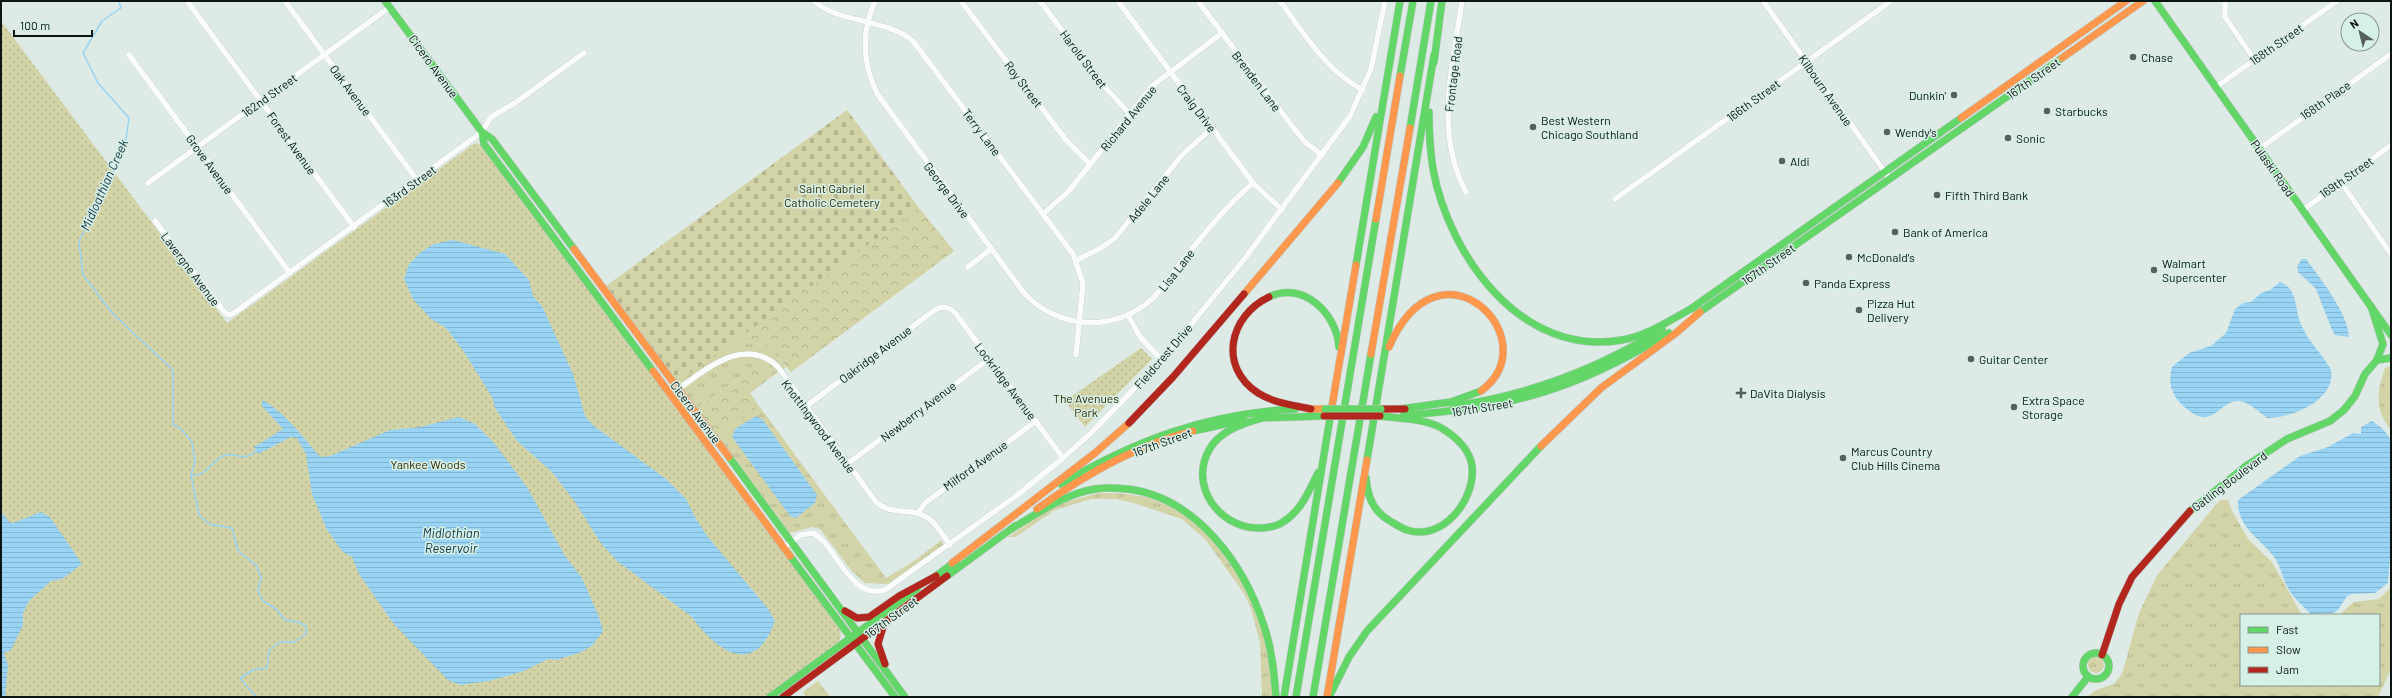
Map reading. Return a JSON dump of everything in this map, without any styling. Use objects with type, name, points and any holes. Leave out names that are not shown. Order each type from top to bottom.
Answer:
[{"type":"main road","name":"Cicero Avenue","points":[[385,1],[482,132],[492,139],[792,541],[905,697]]},
{"type":"main road","points":[[1284,697],[1400,1]]},
{"type":"main road","points":[[1296,697],[1413,1]]},
{"type":"main road","points":[[1313,697],[1431,1]]},
{"type":"main road","points":[[1327,697],[1383,366],[1442,1]]},
{"type":"main road","name":"167th Street","points":[[1380,412],[1400,409],[1470,404],[1543,387],[1589,370],[1616,357],[1698,309],[1884,171],[2126,1]]},
{"type":"main road","name":"167th Street","points":[[783,697],[884,624],[1048,501],[1093,473],[1143,448],[1212,425],[1262,418],[1325,412],[1472,411],[1545,394],[1593,376],[1620,362],[1890,179],[2143,1]]},
{"type":"main road","name":"Pulaski Road","points":[[2155,1],[2391,335]]},
{"type":"main road","points":[[1434,56],[1428,123],[1431,158],[1440,196],[1464,252],[1493,292],[1531,323],[1557,334],[1579,340],[1610,341],[1631,338],[1698,309]]},
{"type":"main road","points":[[952,563],[1095,454],[1133,419],[1173,377],[1345,175],[1370,132],[1386,84]]},
{"type":"main road","name":"Cicero Avenue","points":[[482,132],[484,144],[855,644],[896,697]]},
{"type":"main road","points":[[1311,409],[1269,399],[1256,392],[1242,378],[1235,365],[1232,348],[1235,332],[1244,314],[1261,300],[1281,294],[1298,295],[1315,302],[1328,314],[1337,331],[1338,376]]},
{"type":"main road","points":[[1383,366],[1392,341],[1410,312],[1420,304],[1443,295],[1459,294],[1474,301],[1488,311],[1503,338],[1499,366],[1492,380],[1482,391],[1469,398],[1400,409]]},
{"type":"main road","name":"Gatling Boulevard","points":[[2102,655],[2119,604],[2132,577],[2180,520],[2215,489],[2287,439],[2322,425],[2338,416],[2355,396],[2365,374],[2377,360],[2382,340],[2371,306]]},
{"type":"main road","points":[[1330,697],[1350,657],[1367,631],[1451,540],[1565,421],[1602,388],[1676,333],[1698,309]]},
{"type":"main road","points":[[2377,360],[2391,358]]},
{"type":"main road","name":"167th Street","points":[[770,697],[1044,495],[1089,467],[1140,441],[1211,418],[1262,411],[1311,409],[1325,412]]},
{"type":"main road","points":[[1368,448],[1369,457],[1366,480],[1369,496],[1377,511],[1394,525],[1412,530],[1434,528],[1453,519],[1465,505],[1472,486],[1472,469],[1466,450],[1456,438],[1443,429],[1427,423],[1380,412]]},
{"type":"main road","points":[[1262,418],[1235,427],[1220,436],[1211,447],[1204,462],[1202,479],[1205,493],[1213,508],[1224,520],[1236,527],[1254,530],[1268,528],[1283,523],[1297,511],[1319,472],[1326,442]]},
{"type":"main road","points":[[1011,529],[1067,497],[1085,491],[1107,487],[1144,491],[1166,500],[1188,513],[1208,530],[1227,553],[1251,592],[1263,619],[1271,644],[1276,697]]},
{"type":"main road","points":[[841,609],[857,618],[869,617],[899,596],[936,576]]},
{"type":"main road","points":[[884,624],[878,632],[876,645],[891,679]]},
{"type":"main road","points":[[2091,654],[2102,655],[2108,667],[2105,675],[2098,679],[2088,677],[2083,667],[2085,660],[2091,654]]},
{"type":"main road","points":[[2072,697],[2088,677]]},
{"type":"street","name":"Forest Avenue","points":[[187,1],[354,226]]},
{"type":"street","name":"Oak Avenue","points":[[285,1],[418,180]]},
{"type":"street","name":"Terry Lane","points":[[814,1],[828,10],[894,29],[913,41],[1043,214],[1077,260],[1083,283],[1076,355]]},
{"type":"street","name":"George Drive","points":[[875,1],[868,22],[864,53],[872,84],[878,95],[991,249],[1030,299],[1057,316],[1080,322]]},
{"type":"street","name":"Roy Street","points":[[961,1],[1066,140],[1090,164]]},
{"type":"street","name":"Harold Street","points":[[1040,1],[1103,85],[1130,114]]},
{"type":"street","name":"Craig Drive","points":[[1118,1],[1253,183],[1282,210]]},
{"type":"street","name":"Brenden Lane","points":[[1198,1],[1292,126],[1305,142],[1322,155]]},
{"type":"street","points":[[1280,1],[1330,67],[1342,78],[1363,90]]},
{"type":"street","name":"Fieldcrest Drive","points":[[784,547],[806,532],[818,536],[859,586],[878,592],[894,586],[950,545],[1063,458],[1091,434],[1162,360],[1232,276],[1350,116],[1371,70],[1384,1]]},
{"type":"street","name":"Frontage Road","points":[[1462,1],[1449,85],[1447,114],[1450,146],[1458,178],[1466,192]]},
{"type":"street","name":"Kilbourn Avenue","points":[[1763,1],[1890,179]]},
{"type":"street","name":"166th Street","points":[[1615,199],[1891,1]]},
{"type":"street","points":[[2225,1],[2224,13],[2227,21],[2254,59]]},
{"type":"street","name":"168th Street","points":[[2216,87],[2337,1]]},
{"type":"street","name":"162nd Street","points":[[148,183],[390,7]]},
{"type":"street","name":"Richard Avenue","points":[[1043,214],[1064,196],[1152,86],[1222,33]]},
{"type":"street","name":"163rd Street","points":[[229,314],[290,273],[482,132],[491,117],[515,103],[584,54]]},
{"type":"street","name":"168th Place","points":[[2259,148],[2391,54]]},
{"type":"street","name":"Grove Avenue","points":[[130,55],[290,273]]},
{"type":"street","name":"Adele Lane","points":[[1077,260],[1101,248],[1116,238],[1182,155],[1212,128]]},
{"type":"street","name":"169th Street","points":[[2303,210],[2340,181],[2391,146]]},
{"type":"street","points":[[2340,181],[2391,254]]},
{"type":"street","name":"Lisa Lane","points":[[1080,322],[1106,321],[1128,315],[1153,298],[1220,214],[1253,183]]},
{"type":"street","name":"Lavergne Avenue","points":[[155,221],[225,313],[229,314]]},
{"type":"street","points":[[968,267],[991,249]]},
{"type":"street","name":"Oakridge Avenue","points":[[805,407],[932,312],[942,307],[947,307]]},
{"type":"street","name":"Lockridge Avenue","points":[[947,307],[956,314],[1063,458]]},
{"type":"street","points":[[1128,315],[1140,337],[1162,360]]},
{"type":"street","name":"Knottingwood Avenue","points":[[678,388],[725,357],[737,354],[753,354],[766,359],[778,367],[782,376],[847,464],[882,507],[899,512],[918,513]]},
{"type":"street","name":"Newberry Avenue","points":[[847,464],[989,359]]},
{"type":"street","name":"Milford Avenue","points":[[918,513],[925,503],[1036,421]]},
{"type":"street","points":[[918,513],[929,518],[950,545]]},
{"type":"green space","name":"Yankee Woods","points":[[1,21],[227,323],[472,145],[477,143],[482,146],[841,629],[840,641],[764,697],[1,697]]},
{"type":"green space","name":"Saint Gabriel Catholic Cemetery","points":[[847,110],[919,208],[678,382],[606,286]]},
{"type":"green space","points":[[919,208],[954,251],[791,372],[768,346],[737,339]]},
{"type":"green space","points":[[737,339],[768,346],[786,367],[777,373],[767,367],[756,366],[697,408],[678,382]]},
{"type":"green space","name":"The Avenues Park","points":[[1141,348],[1152,359],[1085,427],[1065,401]]},
{"type":"green space","points":[[756,366],[767,367],[777,373],[750,393],[759,406],[719,437],[697,408]]},
{"type":"green space","points":[[2391,366],[2391,430],[2382,415],[2379,392],[2385,368]]},
{"type":"green space","points":[[759,406],[886,578],[911,563],[942,540],[943,545],[888,584],[865,583],[852,571],[820,529],[812,527],[790,533],[719,437]]},
{"type":"green space","points":[[1099,493],[1140,496],[1164,504],[1184,515],[1218,547],[1232,567],[1255,611],[1263,633],[1268,655],[1273,697],[1262,697],[1260,643],[1251,608],[1243,592],[1205,539],[1182,519],[1134,503],[1116,499],[1090,499],[1053,511],[1016,537],[1008,537],[1058,504]]},
{"type":"green space","points":[[2220,500],[2228,500],[2232,511],[2248,539],[2272,562],[2301,614],[2240,614],[2240,686],[2380,686],[2380,614],[2340,614],[2354,602],[2379,599],[2391,587],[2391,669],[2378,697],[2087,697],[2096,690],[2114,684],[2122,674],[2139,613],[2158,574]]},
{"type":"green space","points":[[2096,657],[2103,662],[2104,665],[2099,672],[2096,673],[2089,668],[2088,665],[2093,658]]},
{"type":"green space","points":[[818,681],[830,697],[806,697],[803,692]]},
{"type":"water","points":[[453,240],[505,254],[529,280],[533,296],[542,306],[573,374],[585,416],[594,426],[666,479],[686,499],[696,519],[708,537],[769,610],[775,621],[767,639],[757,649],[747,654],[735,654],[724,649],[702,630],[692,617],[617,561],[600,542],[575,502],[552,472],[517,441],[495,408],[492,397],[464,352],[446,328],[431,319],[413,299],[404,279],[409,264],[421,252],[434,244]]},
{"type":"water","points":[[2302,259],[2306,259],[2339,307],[2344,317],[2349,337],[2335,335],[2316,289],[2298,272],[2297,266]]},
{"type":"water","points":[[2280,282],[2290,289],[2303,329],[2331,370],[2331,381],[2327,390],[2320,398],[2300,411],[2277,417],[2267,418],[2250,405],[2239,401],[2229,403],[2215,414],[2206,417],[2198,416],[2182,405],[2172,391],[2170,380],[2172,367],[2189,353],[2211,346],[2226,333],[2235,309],[2243,303],[2251,302],[2261,293],[2270,290]]},
{"type":"water","name":"Midlothian Reservoir","points":[[263,400],[287,419],[320,457],[330,456],[390,430],[420,427],[459,417],[475,424],[494,443],[527,487],[565,556],[582,578],[599,617],[603,631],[592,646],[579,653],[556,660],[548,659],[524,671],[489,681],[460,685],[448,680],[393,623],[359,574],[352,557],[343,552],[327,530],[312,494],[306,454],[297,438],[291,437],[258,454],[254,447],[283,429],[261,405]]},
{"type":"water","points":[[756,416],[763,420],[817,495],[815,503],[796,518],[790,516],[732,437],[735,429]]},
{"type":"water","points":[[2372,421],[2383,429],[2391,440],[2391,546],[2388,583],[2375,593],[2352,594],[2347,596],[2338,610],[2333,613],[2311,614],[2289,590],[2275,558],[2245,525],[2241,518],[2238,500],[2300,456],[2328,447],[2353,433],[2361,434],[2361,427]]},
{"type":"water","points":[[1,511],[9,522],[13,523],[41,512],[50,517],[82,564],[62,579],[51,581],[29,601],[23,613],[23,625],[11,650],[4,653],[8,665],[5,697],[1,697]]},
{"type":"waterway","name":"Midloathian Creek","points":[[119,1],[121,8],[102,21],[83,53],[98,83],[129,118],[125,145],[96,209],[79,241],[83,275],[113,314],[173,370],[173,425],[180,428],[192,442],[195,461],[191,475],[199,515],[209,524],[232,528],[238,551],[256,565],[261,577],[258,591],[263,601],[276,609],[285,620],[298,622],[306,626],[306,634],[294,642],[280,642],[269,650],[267,668],[253,670],[240,678],[256,697]]},
{"type":"waterway","points":[[191,475],[201,474],[223,456],[231,455],[243,457],[256,451]]},
{"type":"traffic: fast","points":[[385,1],[482,132],[492,139],[574,249]]},
{"type":"traffic: fast","points":[[1356,265],[1400,1]]},
{"type":"traffic: fast","points":[[1400,76],[1413,1]]},
{"type":"traffic: fast","points":[[1410,128],[1431,1]]},
{"type":"traffic: fast","points":[[1434,62],[1442,1]]},
{"type":"traffic: fast","points":[[2155,1],[2391,335]]},
{"type":"traffic: fast","points":[[1367,460],[1434,55]]},
{"type":"traffic: fast","points":[[1697,314],[2062,58]]},
{"type":"traffic: fast","points":[[1429,112],[1433,169],[1442,202],[1455,235],[1473,266],[1496,294],[1522,317],[1553,333],[1586,341],[1622,340],[1632,338],[1651,330],[1696,306]]},
{"type":"traffic: fast","points":[[1338,183],[1363,147],[1376,117]]},
{"type":"traffic: fast","points":[[1692,308],[1961,118]]},
{"type":"traffic: fast","points":[[482,132],[484,144],[653,371]]},
{"type":"traffic: fast","points":[[1296,697],[1376,219]]},
{"type":"traffic: fast","points":[[1269,297],[1282,293],[1294,293],[1306,297],[1316,303],[1325,312],[1332,323],[1337,335],[1339,347]]},
{"type":"traffic: fast","points":[[2190,511],[2246,466],[2287,439],[2330,421],[2344,410],[2355,396],[2365,374],[2377,360],[2383,344],[2371,306]]},
{"type":"traffic: fast","points":[[1453,406],[1509,395],[1562,379],[1613,357],[1662,329]]},
{"type":"traffic: fast","points":[[1404,415],[1443,412],[1478,407],[1511,401],[1542,392],[1573,382],[1604,368],[1669,333]]},
{"type":"traffic: fast","points":[[1313,697],[1371,354]]},
{"type":"traffic: fast","points":[[2377,360],[2391,358]]},
{"type":"traffic: fast","points":[[1400,409],[1451,402],[1481,391]]},
{"type":"traffic: fast","points":[[1061,484],[1117,454],[1145,442],[1202,423],[1232,416],[1295,409]]},
{"type":"traffic: fast","points":[[1325,409],[1381,409]]},
{"type":"traffic: fast","points":[[1284,697],[1331,412]]},
{"type":"traffic: fast","points":[[1258,418],[1324,416]]},
{"type":"traffic: fast","points":[[1366,478],[1372,503],[1380,513],[1396,525],[1407,530],[1420,532],[1433,530],[1444,524],[1454,515],[1463,504],[1469,492],[1472,479],[1471,460],[1462,444],[1448,432],[1436,425],[1420,421],[1380,416]]},
{"type":"traffic: fast","points":[[1262,418],[1239,426],[1225,433],[1213,443],[1209,450],[1204,464],[1203,477],[1205,490],[1211,502],[1220,512],[1243,526],[1260,528],[1277,525],[1283,522],[1300,506],[1308,494],[1318,473]]},
{"type":"traffic: fast","points":[[1193,431],[1244,420]]},
{"type":"traffic: fast","points":[[1331,693],[1349,657],[1367,631],[1541,446]]},
{"type":"traffic: fast","points":[[729,457],[905,697]]},
{"type":"traffic: fast","points":[[1011,529],[1072,495],[1095,489],[1128,489],[1153,495],[1176,505],[1196,520],[1214,538],[1230,558],[1244,580],[1255,603],[1267,635],[1272,661],[1276,697]]},
{"type":"traffic: fast","points":[[947,576],[1015,526]]},
{"type":"traffic: fast","points":[[790,556],[895,697]]},
{"type":"traffic: fast","points":[[932,579],[956,561]]},
{"type":"traffic: fast","points":[[770,697],[917,589]]},
{"type":"traffic: fast","points":[[2096,653],[2105,657],[2109,666],[2105,675],[2096,679],[2087,675],[2083,666],[2087,657],[2096,653]]},
{"type":"traffic: fast","points":[[2072,697],[2088,677]]},
{"type":"traffic: slow","points":[[1961,118],[2126,1]]},
{"type":"traffic: slow","points":[[2062,58],[2143,1]]},
{"type":"traffic: slow","points":[[1376,219],[1400,76]]},
{"type":"traffic: slow","points":[[1371,354],[1410,128]]},
{"type":"traffic: slow","points":[[1244,294],[1338,183]]},
{"type":"traffic: slow","points":[[574,249],[729,457]]},
{"type":"traffic: slow","points":[[1331,412],[1356,265]]},
{"type":"traffic: slow","points":[[1389,347],[1410,313],[1435,297],[1459,296],[1480,306],[1496,324],[1503,346],[1499,370],[1481,391]]},
{"type":"traffic: slow","points":[[1541,446],[1601,388],[1676,333],[1700,312]]},
{"type":"traffic: slow","points":[[653,371],[790,556]]},
{"type":"traffic: slow","points":[[1308,409],[1325,409]]},
{"type":"traffic: slow","points":[[952,563],[1095,453],[1129,423]]},
{"type":"traffic: slow","points":[[1037,509],[1073,484],[1111,462],[1151,444],[1193,431]]},
{"type":"traffic: slow","points":[[1327,697],[1367,460]]},
{"type":"traffic: jam","points":[[1129,423],[1173,377],[1244,294]]},
{"type":"traffic: jam","points":[[1269,297],[1255,306],[1245,316],[1237,329],[1233,356],[1237,370],[1245,382],[1258,393],[1270,399],[1311,409]]},
{"type":"traffic: jam","points":[[1381,409],[1405,409]]},
{"type":"traffic: jam","points":[[1324,416],[1380,416]]},
{"type":"traffic: jam","points":[[2102,655],[2119,604],[2132,577],[2190,511]]},
{"type":"traffic: jam","points":[[845,611],[857,618],[869,617],[899,596],[936,576]]},
{"type":"traffic: jam","points":[[783,697],[947,576]]},
{"type":"traffic: jam","points":[[884,624],[878,644],[885,664]]},
{"type":"place","name":"Chase","points":[[2133,57]]},
{"type":"place","name":"Dunkin'","points":[[1954,95]]},
{"type":"place","name":"Starbucks","points":[[2047,111]]},
{"type":"place","name":"Best Western Chicago Southland","points":[[1533,127]]},
{"type":"place","name":"Wendy's","points":[[1887,132]]},
{"type":"place","name":"Sonic","points":[[2008,138]]},
{"type":"place","name":"Aldi","points":[[1782,161]]},
{"type":"place","name":"Fifth Third Bank","points":[[1937,195]]},
{"type":"place","name":"Bank of America","points":[[1895,232]]},
{"type":"place","name":"McDonald's","points":[[1849,257]]},
{"type":"place","name":"Walmart Supercenter","points":[[2154,270]]},
{"type":"place","name":"Panda Express","points":[[1806,283]]},
{"type":"place","name":"Pizza Hut Delivery","points":[[1859,310]]},
{"type":"place","name":"Guitar Center","points":[[1971,359]]},
{"type":"place","name":"DaVita Dialysis","points":[[1741,393]]},
{"type":"place","name":"Extra Space Storage","points":[[2014,407]]},
{"type":"place","name":"Marcus Country Club Hills Cinema","points":[[1843,458]]}]
